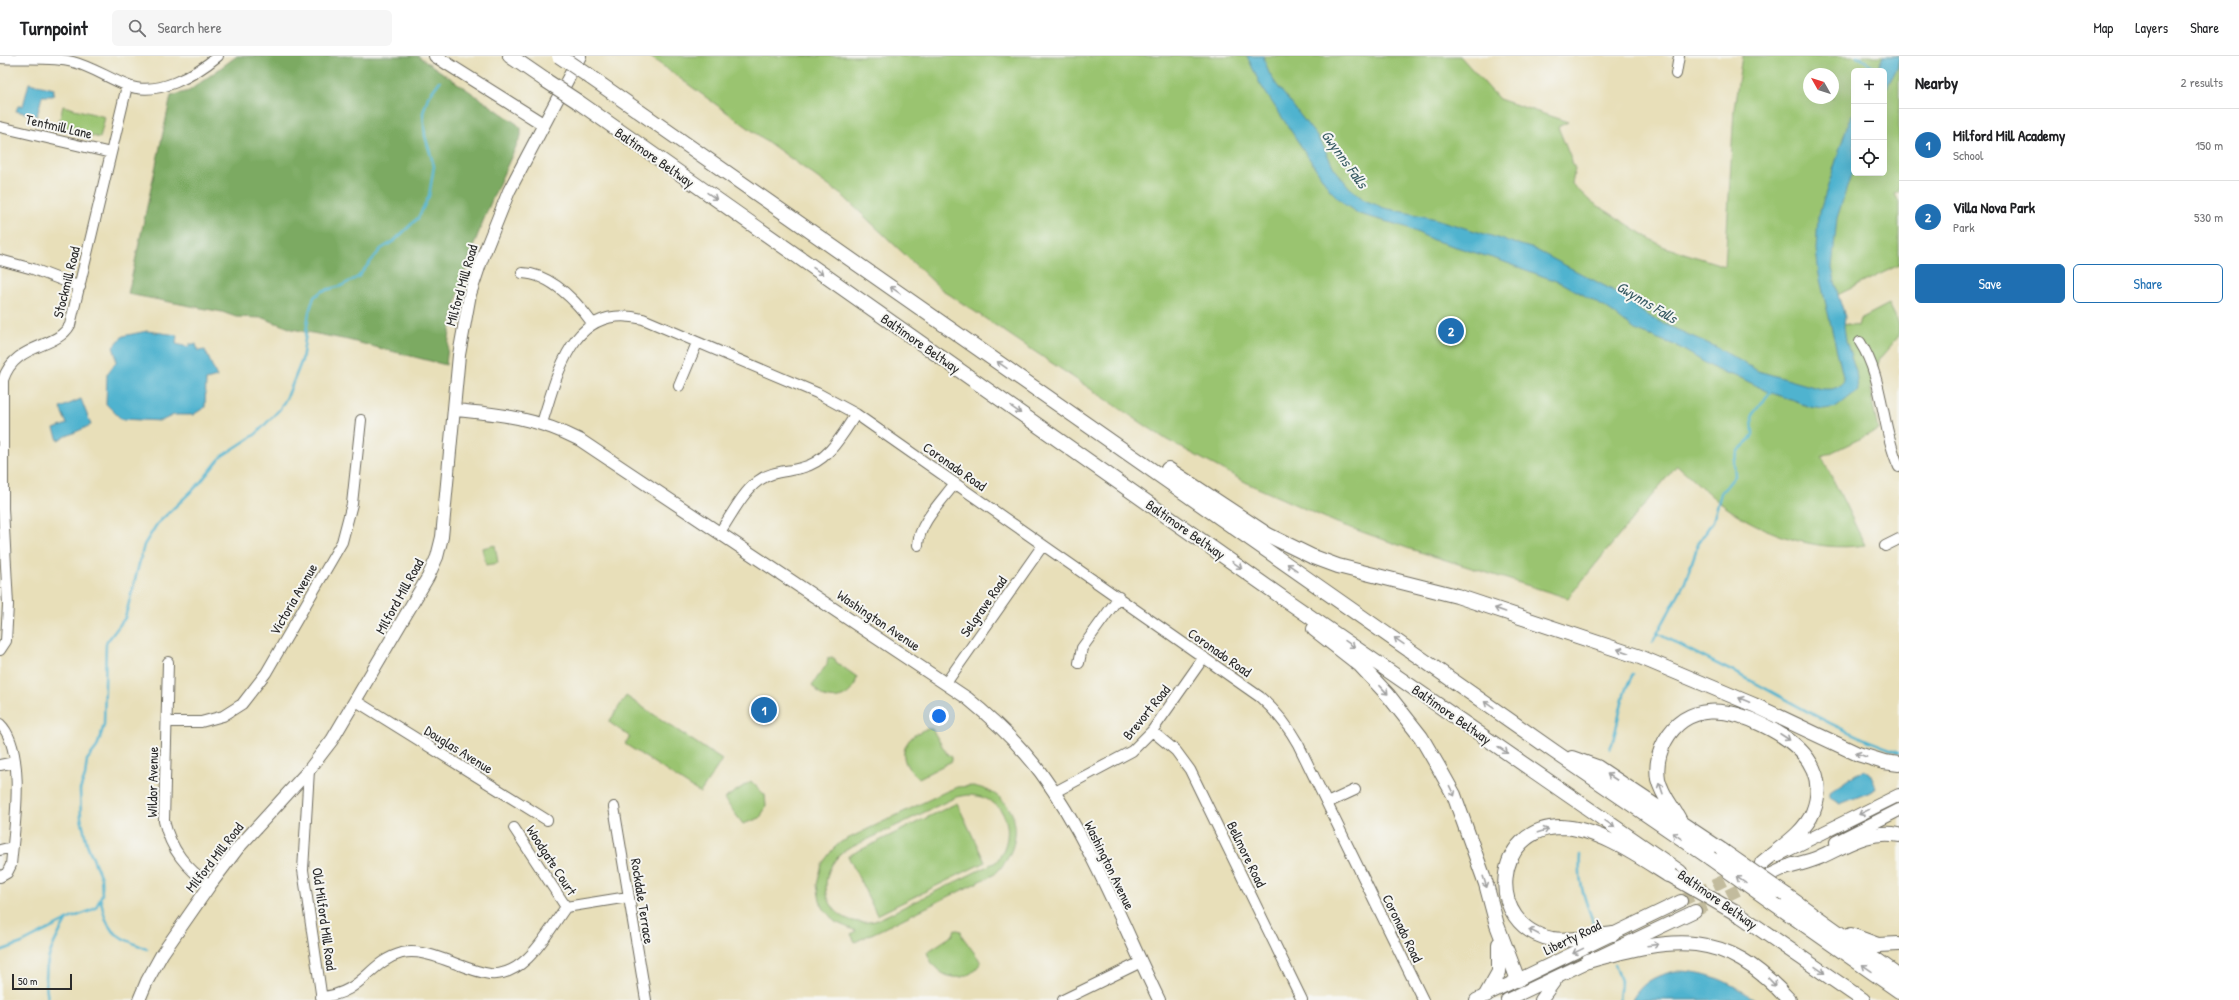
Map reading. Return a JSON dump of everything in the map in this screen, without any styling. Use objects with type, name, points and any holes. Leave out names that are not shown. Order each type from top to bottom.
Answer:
[{"type":"highway","name":"Baltimore Beltway","points":[[510,56],[577,101],[1676,874],[1742,916],[1863,1000]]},
{"type":"highway","name":"Baltimore Beltway","points":[[559,56],[1899,991]]},
{"type":"highway","points":[[1023,379],[1202,491],[1268,535],[1311,556],[1338,566],[1457,596],[1619,650],[1748,702],[1851,752],[1872,759],[1899,764]]},
{"type":"highway","points":[[1283,598],[1318,633],[1355,661],[1372,677],[1392,699],[1421,737],[1454,794],[1486,884],[1497,925],[1522,991]]},
{"type":"highway","points":[[1680,821],[1664,796],[1658,777],[1658,767],[1662,747],[1678,725],[1697,714],[1716,710],[1746,717],[1774,730],[1800,748],[1810,762],[1816,779],[1816,795],[1813,812],[1802,829],[1759,864]]},
{"type":"highway","points":[[1555,752],[1597,767],[1680,821],[1899,976]]},
{"type":"highway","points":[[1613,934],[1564,940],[1554,939],[1537,934],[1521,923],[1510,908],[1505,880],[1511,856],[1522,843],[1529,837],[1545,830],[1571,828],[1609,840],[1676,874]]},
{"type":"highway","points":[[1785,868],[1818,858],[1852,841],[1870,835],[1885,833],[1899,835]]},
{"type":"highway","points":[[1818,918],[1869,942],[1886,946],[1899,944]]},
{"type":"highway","points":[[1481,998],[1495,981],[1500,964],[1497,925]]},
{"type":"highway","points":[[1588,961],[1644,946],[1674,943],[1702,945],[1729,953],[1753,966],[1773,982],[1789,1000]]},
{"type":"main road","points":[[435,56],[543,124]]},
{"type":"main road","name":"Milford Mill Road","points":[[140,1000],[150,975],[162,954],[210,885],[238,848],[309,770],[329,745],[419,595],[437,556],[442,537],[463,328],[470,294],[481,261],[509,191],[580,56]]},
{"type":"main road","name":"Washington Avenue","points":[[454,410],[518,417],[542,423],[580,440],[967,698],[1001,728],[1029,758],[1055,792],[1082,841],[1160,1000]]},
{"type":"main road","points":[[1759,864],[1899,795]]},
{"type":"main road","points":[[1770,875],[1899,810]]},
{"type":"main road","name":"Liberty Road","points":[[1507,1000],[1613,934],[1681,901]]},
{"type":"main road","name":"Liberty Road","points":[[1481,998],[1522,991],[1560,975],[1695,911]]},
{"type":"main road","points":[[1541,1000],[1546,991],[1560,975]]},
{"type":"street","points":[[0,60],[39,58],[70,62],[127,86],[160,87],[178,82],[218,56]]},
{"type":"street","points":[[1676,74],[1679,56]]},
{"type":"street","name":"Stockmill Road","points":[[2,648],[7,635],[8,605],[4,508],[3,380],[12,363],[30,351],[61,335],[69,328],[127,86]]},
{"type":"street","name":"Tentmill Lane","points":[[0,127],[111,153]]},
{"type":"street","points":[[0,260],[33,269],[80,287]]},
{"type":"street","points":[[522,273],[534,275],[564,292],[579,305],[593,324]]},
{"type":"street","name":"Coronado Road","points":[[542,423],[565,354],[577,337],[593,324],[614,317],[633,317],[817,394],[856,414],[1204,657],[1260,697],[1274,710],[1290,731],[1327,803],[1423,1000]]},
{"type":"street","points":[[1860,342],[1870,361],[1891,445],[1899,467]]},
{"type":"street","points":[[679,386],[697,343]]},
{"type":"street","points":[[720,532],[746,493],[758,481],[773,474],[809,466],[824,457],[856,414]]},
{"type":"street","name":"Victoria Avenue","points":[[167,722],[201,722],[223,716],[242,704],[266,673],[342,542],[352,504],[360,420]]},
{"type":"street","points":[[918,545],[918,539],[923,526],[955,483]]},
{"type":"street","points":[[1885,546],[1899,539]]},
{"type":"street","name":"Selgrave Road","points":[[946,683],[1043,545]]},
{"type":"street","points":[[1079,663],[1082,648],[1119,597]]},
{"type":"street","name":"Brevort Road","points":[[1055,792],[1121,759],[1132,751],[1152,731],[1204,657]]},
{"type":"street","name":"Wildor Avenue","points":[[168,662],[164,808],[167,832],[181,860],[189,869],[210,885]]},
{"type":"street","name":"Douglas Avenue","points":[[356,701],[548,820]]},
{"type":"street","points":[[0,724],[10,737],[15,762],[17,789],[10,869],[0,878]]},
{"type":"street","name":"Bellmore Road","points":[[1152,731],[1176,750],[1190,770],[1302,1000]]},
{"type":"street","points":[[0,765],[15,762]]},
{"type":"street","name":"Old Milford Mill Road","points":[[309,770],[303,870],[322,999]]},
{"type":"street","points":[[1327,803],[1355,790]]},
{"type":"street","name":"Rockdale Terrace","points":[[614,807],[646,1000]]},
{"type":"street","name":"Woodgate Court","points":[[514,828],[566,907]]},
{"type":"street","points":[[0,850],[12,847]]},
{"type":"street","name":"Woodgate Court","points":[[322,999],[350,990],[386,959],[413,952],[431,954],[490,974],[508,970],[529,957],[566,907],[628,897]]},
{"type":"street","points":[[1063,1000],[1141,962]]},
{"type":"green space","points":[[237,56],[418,56],[521,128],[521,136],[492,199],[475,242],[461,286],[448,343],[446,365],[348,340],[292,329],[263,318],[236,317],[222,312],[128,294],[171,96],[189,91]]},
{"type":"green space","points":[[649,56],[1460,56],[1499,99],[1568,122],[1558,127],[1575,169],[1572,184],[1589,200],[1662,246],[1725,266],[1734,109],[1742,56],[1899,56],[1899,192],[1895,194],[1899,202],[1899,265],[1825,301],[1843,323],[1858,326],[1860,319],[1889,304],[1899,324],[1899,336],[1880,358],[1870,390],[1878,430],[1822,457],[1865,545],[1846,547],[1827,546],[1808,543],[1771,532],[1736,514],[1720,503],[1677,465],[1568,598],[1407,548],[1337,523],[1251,485],[1167,440],[941,289],[844,197]]},
{"type":"green space","points":[[63,106],[105,117],[100,138],[58,127]]},
{"type":"green space","points":[[495,545],[498,563],[486,565],[482,548]]},
{"type":"green space","points":[[832,657],[836,662],[857,677],[853,689],[849,693],[834,699],[822,696],[812,685],[827,664],[828,658]]},
{"type":"green space","points":[[626,696],[722,760],[700,793],[625,744],[630,737],[609,722]]},
{"type":"green space","points":[[926,729],[932,729],[947,754],[952,757],[952,761],[919,778],[911,772],[906,765],[904,751],[906,744],[911,738]]},
{"type":"green space","points":[[751,781],[765,795],[766,806],[760,818],[743,824],[724,799]]},
{"type":"green space","points":[[973,786],[989,791],[1001,799],[1010,809],[1014,821],[1015,834],[1012,848],[1005,861],[995,874],[855,942],[851,934],[856,931],[835,922],[824,909],[820,901],[817,885],[822,864],[833,849],[841,842],[957,787]],"holes":[[[968,795],[981,797],[992,802],[1000,809],[1005,818],[1007,839],[1003,851],[996,862],[875,921],[859,922],[845,918],[835,910],[829,899],[826,887],[828,874],[834,861],[846,850],[956,797]]]},
{"type":"green space","points":[[957,803],[985,862],[877,915],[848,856]]},
{"type":"green space","points":[[955,929],[961,931],[962,936],[981,962],[975,970],[968,975],[960,977],[952,977],[937,969],[927,952],[953,935]]},
{"type":"water","name":"Gwynns Falls","points":[[1247,56],[1263,56],[1269,73],[1321,142],[1334,168],[1349,187],[1364,200],[1384,208],[1432,218],[1534,249],[1620,294],[1642,312],[1662,323],[1714,346],[1758,371],[1821,389],[1832,389],[1838,387],[1844,381],[1819,275],[1816,250],[1818,217],[1851,118],[1851,175],[1837,218],[1832,268],[1845,317],[1844,326],[1846,341],[1856,371],[1858,390],[1837,407],[1824,409],[1810,407],[1769,392],[1741,378],[1717,370],[1677,346],[1635,330],[1606,308],[1564,284],[1499,260],[1433,240],[1406,227],[1359,214],[1344,204],[1330,190],[1260,84]]},
{"type":"water","points":[[1883,56],[1899,56],[1897,68],[1887,87],[1887,68],[1878,68]]},
{"type":"water","points":[[29,83],[54,89],[53,96],[42,96],[37,116],[16,111],[18,106],[23,106]]},
{"type":"water","points":[[147,331],[177,335],[176,344],[189,347],[189,344],[196,344],[198,351],[205,350],[217,377],[206,380],[205,407],[193,415],[174,415],[161,421],[121,419],[106,404],[107,374],[116,362],[113,347],[123,336]]},
{"type":"water","points":[[81,399],[91,425],[58,440],[54,429],[67,424],[60,408]]},
{"type":"water","points":[[1865,770],[1870,774],[1876,787],[1873,791],[1840,804],[1830,798],[1830,792],[1857,773]]},
{"type":"water","points":[[1676,971],[1709,975],[1728,983],[1756,1000],[1632,1000],[1640,988],[1650,980]]},
{"type":"waterway","points":[[1857,56],[1876,68]]},
{"type":"waterway","points":[[0,951],[22,943],[96,907],[102,894],[101,878],[87,844],[81,818],[80,790],[85,776],[87,760],[97,747],[104,725],[106,643],[125,618],[144,545],[157,524],[199,484],[222,456],[256,434],[280,409],[288,395],[302,360],[309,312],[314,297],[322,291],[341,286],[358,277],[381,249],[394,241],[418,218],[429,196],[434,166],[425,136],[423,113],[428,97],[440,81]]},
{"type":"waterway","points":[[1652,643],[1685,582],[1699,542],[1713,521],[1721,493],[1735,476],[1734,463],[1738,451],[1750,440],[1753,434],[1752,415],[1771,391]]},
{"type":"waterway","points":[[1657,633],[1828,722],[1881,746],[1899,752]]},
{"type":"waterway","points":[[1610,749],[1616,730],[1622,701],[1628,683],[1633,674]]},
{"type":"waterway","points":[[1580,855],[1581,882],[1594,924]]},
{"type":"waterway","points":[[101,900],[103,912],[110,928],[120,937],[147,949]]},
{"type":"waterway","points":[[48,1000],[46,988],[48,959],[55,941],[66,921]]},
{"type":"waterway","points":[[1615,964],[1621,981],[1619,1000]]},
{"type":"tunnel","points":[[1681,901],[1742,872]]},
{"type":"tunnel","points":[[1695,911],[1755,882]]},
{"type":"place","name":"Villa Nova Park","points":[[1451,331]]},
{"type":"place","name":"Milford Mill Academy","points":[[764,710]]}]
